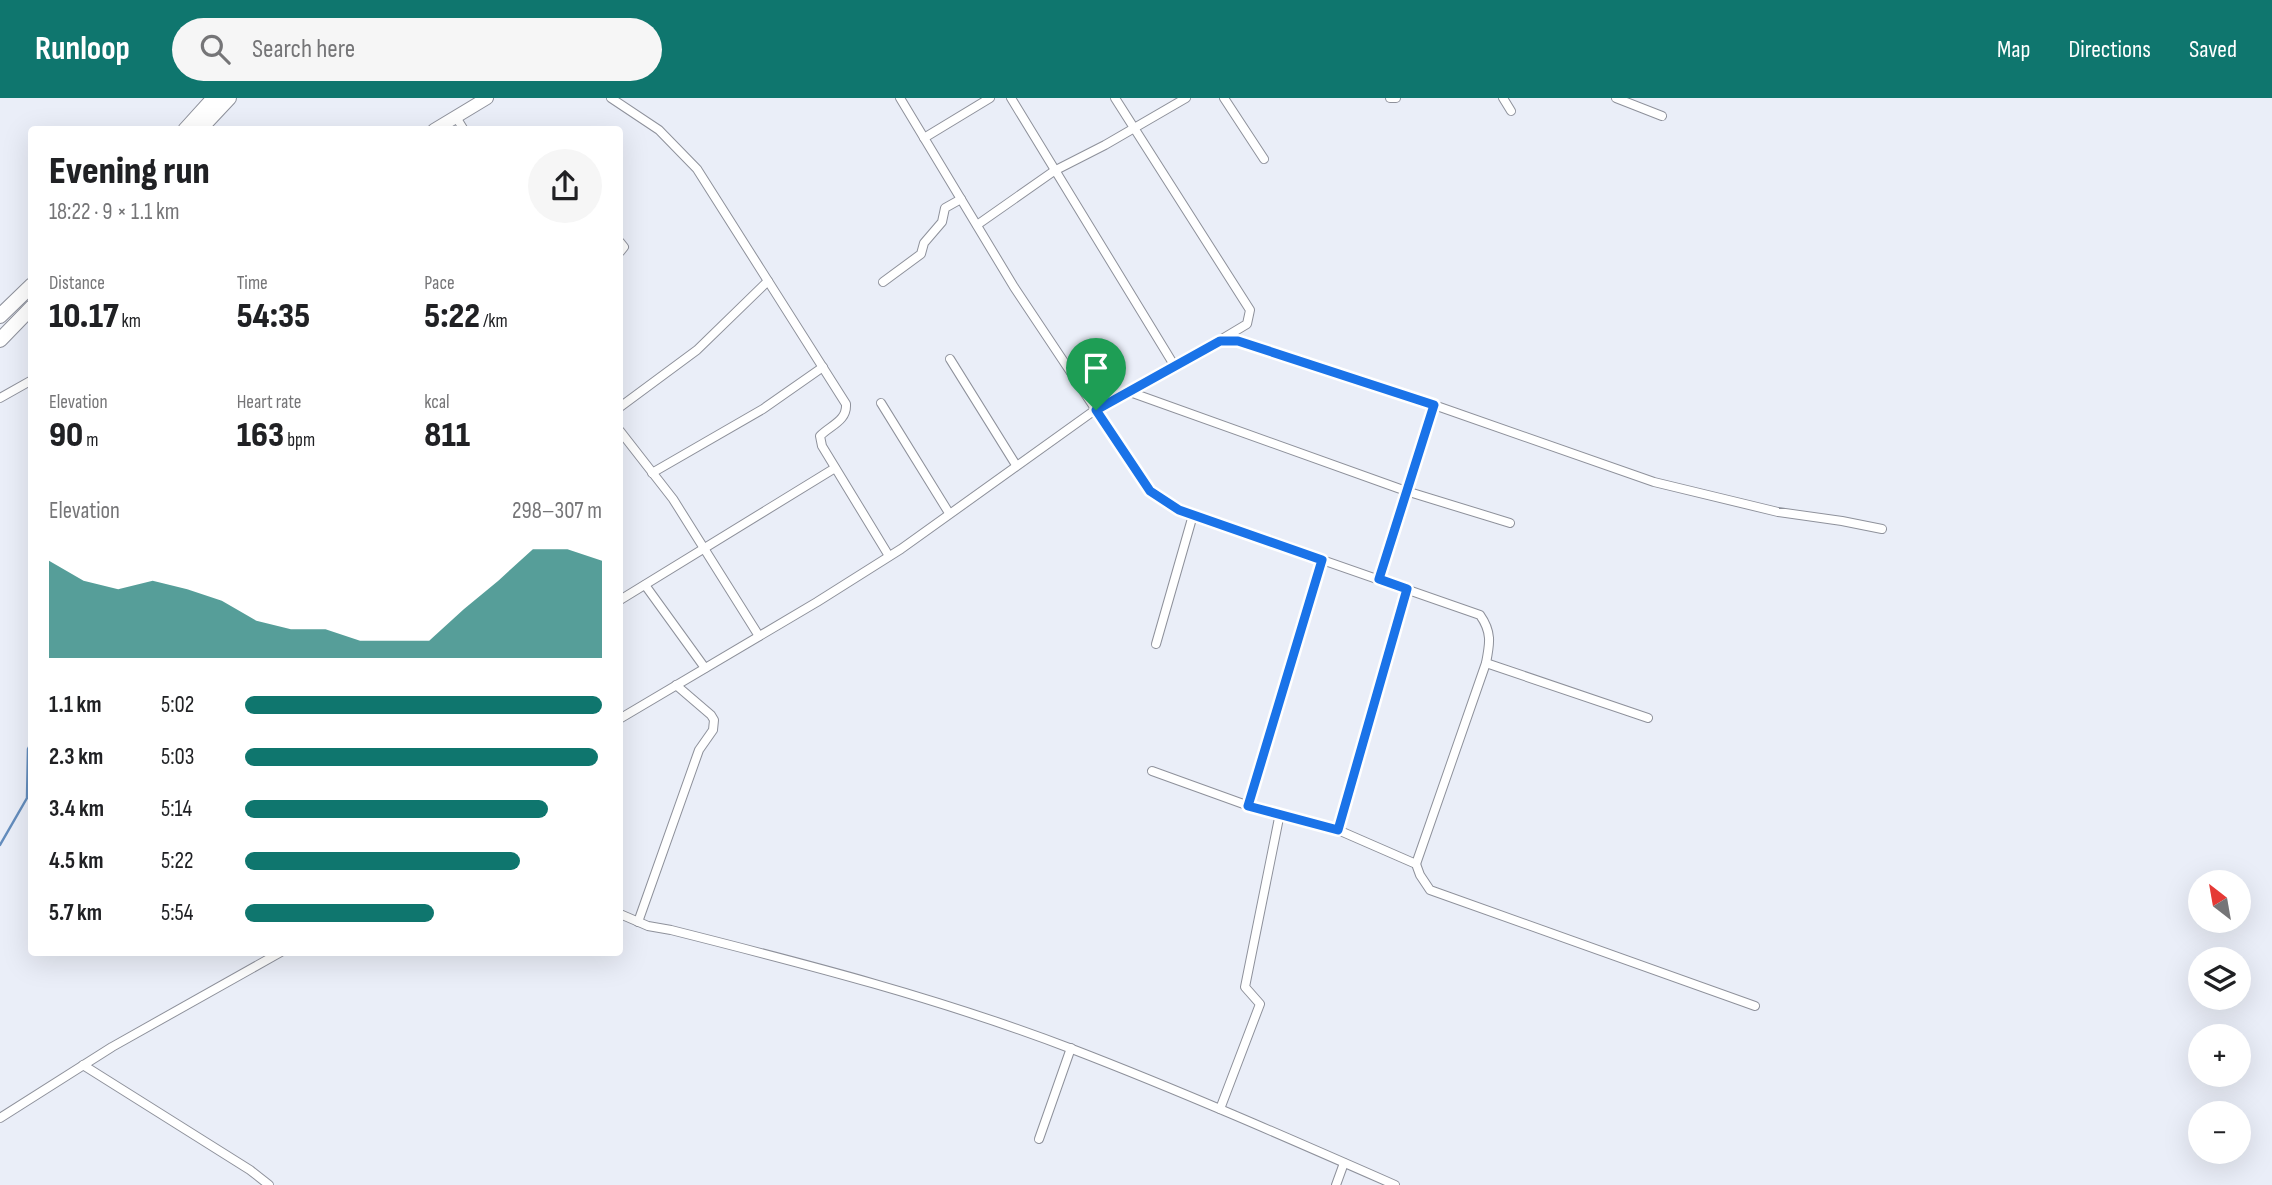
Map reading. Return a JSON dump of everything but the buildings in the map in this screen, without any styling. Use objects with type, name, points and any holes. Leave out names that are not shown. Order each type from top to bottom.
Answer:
[{"type":"highway","points":[[189,126],[214,98]]},
{"type":"highway","points":[[203,126],[229,98]]},
{"type":"highway","points":[[0,316],[28,289]]},
{"type":"highway","points":[[0,340],[28,311]]},
{"type":"main road","points":[[441,126],[487,98]]},
{"type":"street","points":[[611,98],[659,130],[697,169],[846,404],[846,412],[841,420],[820,436],[822,446],[888,556]]},
{"type":"street","points":[[900,98],[977,225],[1150,491],[1179,510],[1480,615],[1489,628],[1491,641],[1486,663],[1416,864],[1430,890],[1755,1006]]},
{"type":"street","points":[[925,138],[990,98]]},
{"type":"street","points":[[1011,98],[1174,365]]},
{"type":"street","points":[[623,717],[888,556],[1096,410],[1247,324],[1250,310],[1115,98]]},
{"type":"street","points":[[977,225],[1055,170],[1134,129],[1186,98]]},
{"type":"street","points":[[1224,98],[1264,159]]},
{"type":"street","points":[[1390,98],[1396,98]]},
{"type":"street","points":[[1503,98],[1511,111]]},
{"type":"street","points":[[1616,98],[1662,116]]},
{"type":"street","points":[[456,117],[462,126]]},
{"type":"street","points":[[883,282],[921,254],[924,243],[942,222],[945,208],[961,199]]},
{"type":"street","points":[[623,405],[697,350],[768,281]]},
{"type":"street","points":[[1220,341],[1238,341],[1688,492],[1778,512],[1882,529]]},
{"type":"street","points":[[950,359],[1016,466]]},
{"type":"street","points":[[652,473],[763,409],[823,367]]},
{"type":"street","points":[[0,398],[28,382]]},
{"type":"street","points":[[1127,391],[1406,491],[1510,523]]},
{"type":"street","points":[[881,403],[948,513]]},
{"type":"street","points":[[1379,579],[1434,405]]},
{"type":"street","points":[[623,435],[673,499],[759,636]]},
{"type":"street","points":[[623,598],[835,468]]},
{"type":"street","points":[[1156,645],[1194,515]]},
{"type":"street","points":[[1248,806],[1322,560]]},
{"type":"street","points":[[645,585],[705,668]]},
{"type":"street","points":[[1338,830],[1407,589]]},
{"type":"street","points":[[1486,663],[1648,718]]},
{"type":"street","points":[[638,922],[699,750],[713,730],[714,720],[711,715],[676,685]]},
{"type":"street","points":[[1152,771],[1248,806],[1338,830],[1416,864]]},
{"type":"street","points":[[1220,1109],[1260,1004],[1245,987],[1280,813]]},
{"type":"street","points":[[623,915],[638,922],[826,969],[936,1002],[1071,1048],[1395,1185]]},
{"type":"street","points":[[0,1118],[83,1065],[274,956]]},
{"type":"street","points":[[1039,1139],[1071,1048]]},
{"type":"street","points":[[83,1065],[250,1170],[269,1185]]},
{"type":"street","points":[[1336,1185],[1344,1163]]},
{"type":"waterway","points":[[0,845],[27,798],[28,749]]},
{"type":"route","points":[[1220,341],[1238,341],[1434,405],[1379,579],[1407,589],[1338,830],[1248,806],[1322,560],[1179,510],[1165,501],[1150,491],[1096,410],[1220,341]]}]
